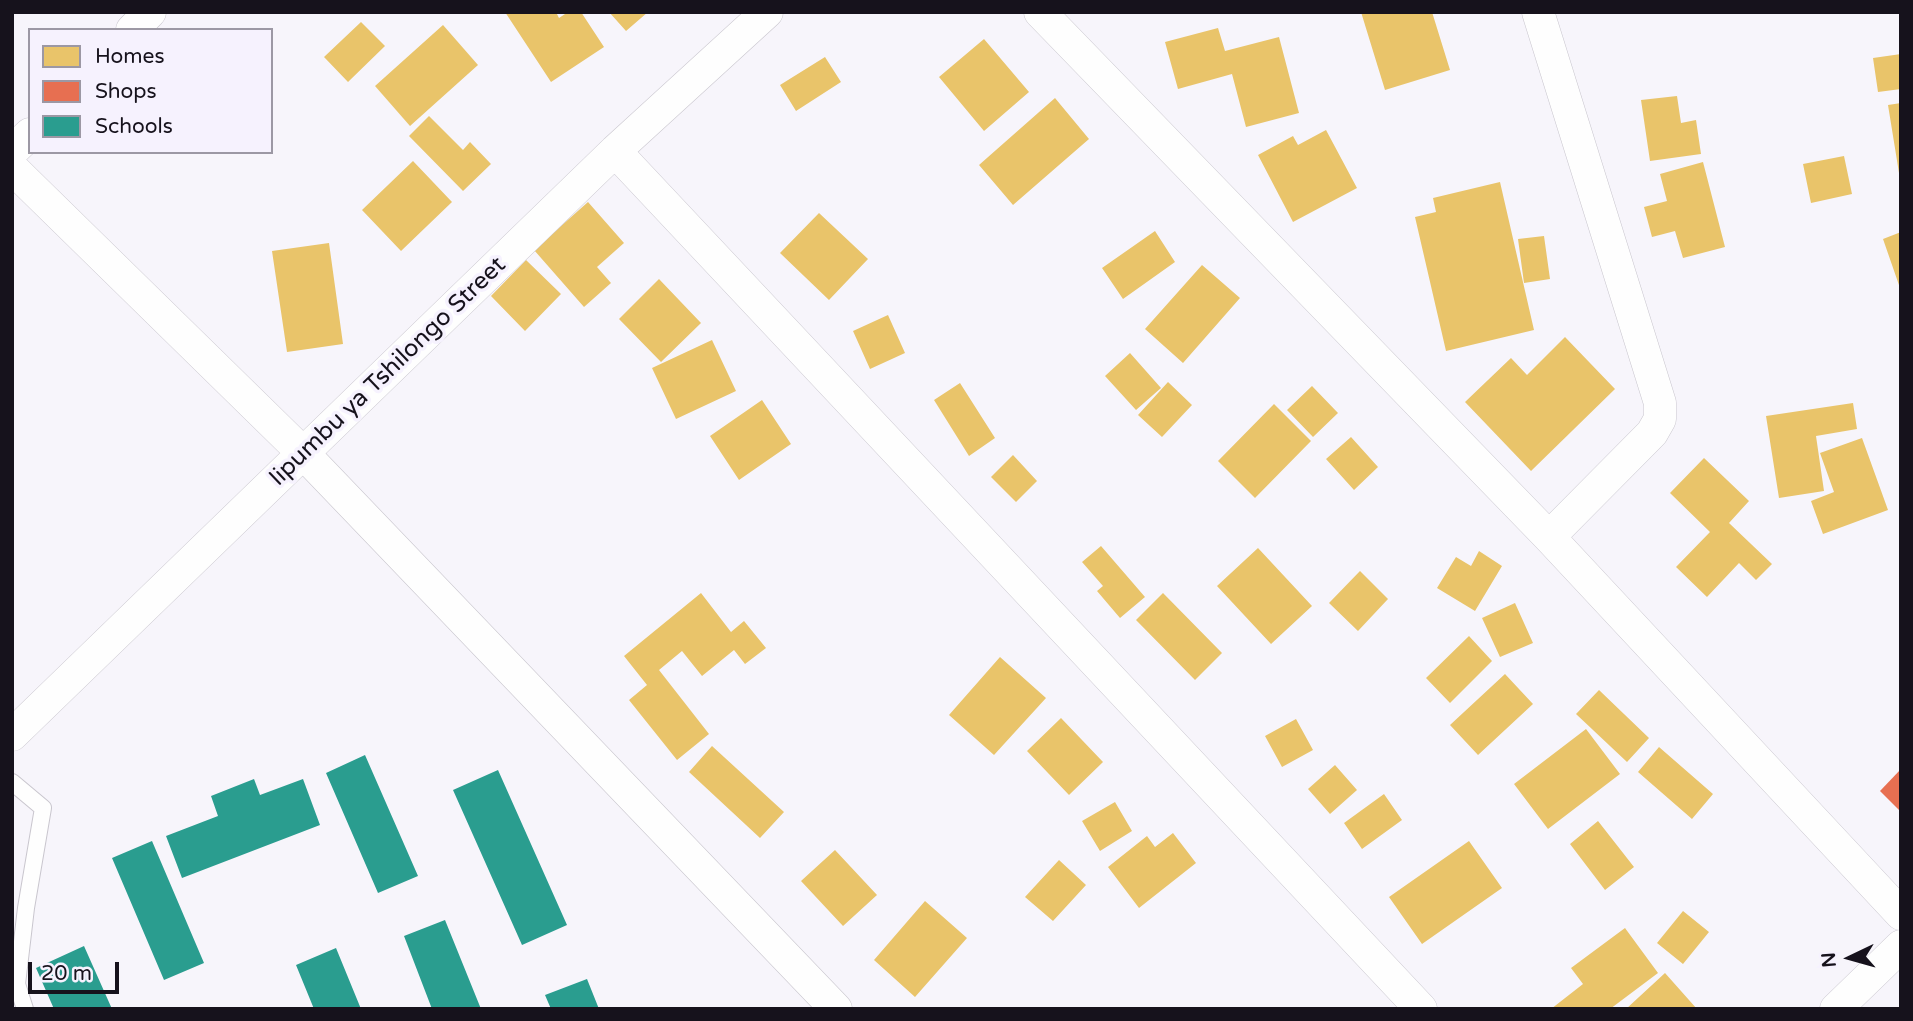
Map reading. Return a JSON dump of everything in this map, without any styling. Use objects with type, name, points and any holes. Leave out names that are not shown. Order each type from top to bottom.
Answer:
[{"type":"street","points":[[134,28],[150,12]]},
{"type":"street","name":"Iipumbu ya Tshilongo Street","points":[[12,735],[615,151],[767,12]]},
{"type":"street","points":[[1040,12],[1549,537],[1901,914]]},
{"type":"street","points":[[1538,12],[1660,402],[1660,419],[1652,433],[1549,537]]},
{"type":"street","points":[[12,151],[28,136]]},
{"type":"street","points":[[615,151],[1421,1009]]},
{"type":"street","points":[[12,168],[304,454],[836,1009]]},
{"type":"street","points":[[1836,1009],[1901,946]]},
{"type":"lane","points":[[12,782],[43,808],[26,908],[17,984],[25,1009]]},
{"type":"building: Homes","points":[[505,12],[556,12],[559,18],[568,12],[581,12],[604,47],[551,82]]},
{"type":"building: Homes","points":[[609,12],[648,12],[626,31]]},
{"type":"building: Homes","points":[[1361,12],[1432,12],[1450,70],[1385,90]]},
{"type":"building: Homes","points":[[361,22],[385,46],[348,82],[324,57]]},
{"type":"building: Homes","points":[[443,25],[478,65],[410,126],[375,86]]},
{"type":"building: Homes","points":[[1218,28],[1225,51],[1279,37],[1299,113],[1246,127],[1232,74],[1178,89],[1165,42]]},
{"type":"building: Homes","points":[[984,39],[1029,92],[984,131],[939,77]]},
{"type":"building: Homes","points":[[1901,54],[1901,89],[1878,92],[1873,58]]},
{"type":"building: Homes","points":[[825,57],[841,82],[796,111],[780,85]]},
{"type":"building: Homes","points":[[1677,96],[1681,123],[1696,120],[1701,154],[1650,161],[1641,100]]},
{"type":"building: Homes","points":[[1055,98],[1089,139],[1013,205],[979,165]]},
{"type":"building: Homes","points":[[1901,103],[1901,173],[1899,173],[1888,105]]},
{"type":"building: Homes","points":[[429,116],[463,150],[470,142],[491,164],[463,191],[409,136]]},
{"type":"building: Homes","points":[[1326,130],[1357,188],[1293,222],[1258,155],[1293,136],[1298,145]]},
{"type":"building: Homes","points":[[1844,156],[1852,194],[1811,203],[1803,164]]},
{"type":"building: Homes","points":[[413,161],[452,202],[401,251],[362,210]]},
{"type":"building: Homes","points":[[1703,162],[1725,247],[1683,258],[1675,231],[1652,237],[1644,207],[1667,201],[1660,174]]},
{"type":"building: Homes","points":[[1500,182],[1534,330],[1446,351],[1415,217],[1436,212],[1433,198]]},
{"type":"building: Homes","points":[[588,202],[624,243],[597,267],[611,283],[584,307],[534,250]]},
{"type":"building: Homes","points":[[819,213],[868,259],[829,300],[780,253]]},
{"type":"building: Homes","points":[[1155,231],[1175,262],[1123,299],[1102,268]]},
{"type":"building: Homes","points":[[1901,232],[1901,288],[1900,288],[1883,239]]},
{"type":"building: Homes","points":[[1544,236],[1550,279],[1524,283],[1518,239]]},
{"type":"building: Homes","points":[[329,243],[343,344],[287,352],[272,251]]},
{"type":"building: Homes","points":[[526,260],[561,294],[525,331],[491,296]]},
{"type":"building: Homes","points":[[1202,265],[1240,298],[1183,363],[1145,329]]},
{"type":"building: Homes","points":[[659,279],[701,323],[661,362],[619,319]]},
{"type":"building: Homes","points":[[888,315],[905,353],[870,369],[853,331]]},
{"type":"building: Homes","points":[[1565,337],[1615,389],[1531,471],[1465,402],[1511,358],[1527,375]]},
{"type":"building: Homes","points":[[712,340],[736,391],[676,419],[652,368]]},
{"type":"building: Homes","points":[[1130,353],[1161,388],[1136,410],[1105,376]]},
{"type":"building: Homes","points":[[1168,382],[1192,405],[1162,437],[1138,415]]},
{"type":"building: Homes","points":[[960,383],[995,438],[969,456],[934,400]]},
{"type":"building: Homes","points":[[1312,386],[1338,413],[1313,437],[1287,410]]},
{"type":"building: Homes","points":[[762,400],[791,444],[739,480],[710,436]]},
{"type":"building: Homes","points":[[1853,403],[1857,429],[1816,436],[1824,491],[1779,498],[1766,416]]},
{"type":"building: Homes","points":[[1274,404],[1311,441],[1255,498],[1218,461]]},
{"type":"building: Homes","points":[[1351,437],[1378,467],[1354,490],[1326,459]]},
{"type":"building: Homes","points":[[1862,438],[1888,510],[1823,534],[1811,501],[1834,492],[1820,453]]},
{"type":"building: Homes","points":[[1013,455],[1037,481],[1016,502],[991,477]]},
{"type":"building: Homes","points":[[1704,458],[1749,501],[1729,523],[1772,564],[1756,580],[1739,563],[1707,597],[1676,567],[1710,532],[1670,493]]},
{"type":"building: Homes","points":[[1101,546],[1145,597],[1120,618],[1097,591],[1103,586],[1082,562]]},
{"type":"building: Homes","points":[[1258,548],[1312,606],[1271,644],[1217,586]]},
{"type":"building: Homes","points":[[1479,551],[1502,566],[1475,611],[1437,588],[1456,557],[1471,566]]},
{"type":"building: Homes","points":[[1360,571],[1388,599],[1358,631],[1329,603]]},
{"type":"building: Homes","points":[[701,593],[731,632],[744,621],[766,648],[745,664],[734,650],[702,676],[682,651],[659,670],[709,734],[677,760],[629,700],[647,685],[624,656]]},
{"type":"building: Homes","points":[[1163,593],[1222,653],[1195,680],[1136,620]]},
{"type":"building: Homes","points":[[1515,603],[1533,643],[1500,657],[1482,618]]},
{"type":"building: Homes","points":[[1469,636],[1492,661],[1450,703],[1426,678]]},
{"type":"building: Homes","points":[[1000,657],[1046,698],[994,755],[949,715]]},
{"type":"building: Homes","points":[[1505,674],[1533,704],[1478,755],[1450,725]]},
{"type":"building: Homes","points":[[1599,690],[1649,738],[1627,762],[1576,714]]},
{"type":"building: Homes","points":[[1061,718],[1103,762],[1069,795],[1027,751]]},
{"type":"building: Homes","points":[[1296,719],[1313,750],[1282,767],[1265,736]]},
{"type":"building: Homes","points":[[1586,729],[1620,774],[1548,829],[1514,784]]},
{"type":"building: Homes","points":[[712,746],[784,812],[760,838],[689,772]]},
{"type":"building: Homes","points":[[1659,747],[1713,794],[1692,819],[1638,772]]},
{"type":"building: Homes","points":[[1335,765],[1357,790],[1330,814],[1308,789]]},
{"type":"building: Homes","points":[[1384,794],[1402,820],[1362,849],[1344,823]]},
{"type":"building: Homes","points":[[1115,802],[1132,831],[1100,851],[1082,821]]},
{"type":"building: Homes","points":[[1598,821],[1634,867],[1605,890],[1570,844]]},
{"type":"building: Homes","points":[[1173,833],[1196,863],[1139,908],[1108,867],[1147,836],[1155,847]]},
{"type":"building: Homes","points":[[1469,841],[1502,888],[1422,944],[1389,897]]},
{"type":"building: Homes","points":[[835,850],[877,895],[843,926],[801,881]]},
{"type":"building: Homes","points":[[1059,860],[1086,885],[1053,921],[1025,897]]},
{"type":"building: Homes","points":[[925,901],[967,938],[915,997],[874,960]]},
{"type":"building: Homes","points":[[1683,911],[1709,932],[1683,964],[1657,943]]},
{"type":"building: Homes","points":[[1625,928],[1658,973],[1610,1009],[1551,1009],[1583,984],[1571,968]]},
{"type":"building: Homes","points":[[1665,973],[1697,1009],[1626,1009]]},
{"type":"building: Shops","points":[[1901,769],[1901,812],[1880,791]]},
{"type":"building: Schools","points":[[365,755],[418,876],[378,893],[326,773]]},
{"type":"building: Schools","points":[[498,770],[567,925],[522,945],[453,790]]},
{"type":"building: Schools","points":[[254,779],[260,795],[303,779],[320,825],[182,878],[166,836],[218,816],[211,796]]},
{"type":"building: Schools","points":[[152,841],[204,963],[164,980],[112,858]]},
{"type":"building: Schools","points":[[445,920],[481,1009],[432,1009],[404,936]]},
{"type":"building: Schools","points":[[84,946],[112,1009],[54,1009],[36,968]]},
{"type":"building: Schools","points":[[336,948],[361,1009],[314,1009],[296,965]]},
{"type":"building: Schools","points":[[587,979],[599,1009],[551,1009],[545,995]]}]
